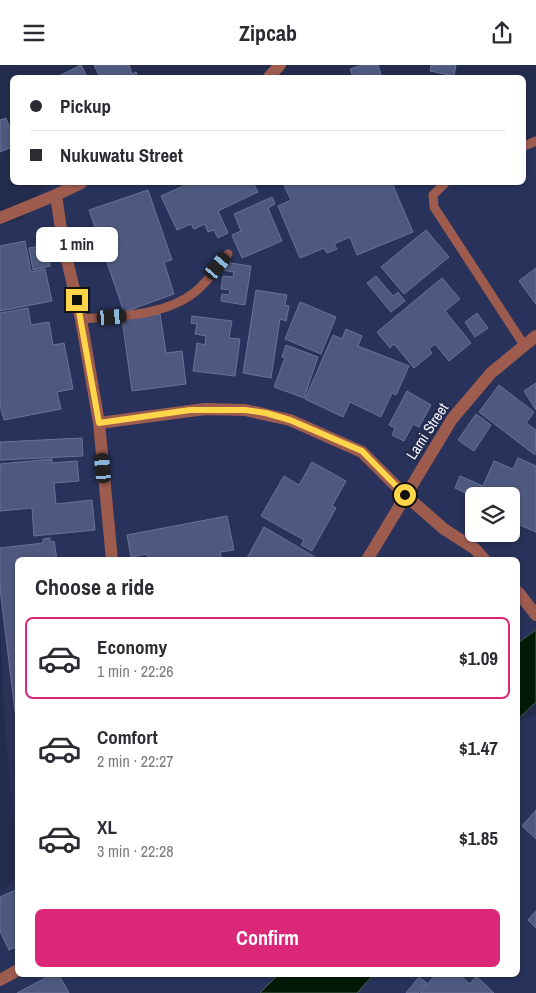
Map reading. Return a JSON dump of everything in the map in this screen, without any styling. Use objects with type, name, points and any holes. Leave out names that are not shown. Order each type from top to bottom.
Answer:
[{"type":"street","points":[[271,75],[280,65]]},
{"type":"street","points":[[0,218],[77,185]]},
{"type":"street","points":[[56,195],[63,243],[81,319],[99,423],[112,557]]},
{"type":"street","name":"Lami Street","points":[[369,557],[452,419],[491,373],[532,341]]},
{"type":"street","points":[[99,423],[190,410],[245,410],[266,413],[290,420],[362,451],[405,495],[444,529],[475,549],[482,557]]},
{"type":"street","points":[[520,595],[536,615]]},
{"type":"street","points":[[0,980],[15,972]]},
{"type":"lane","points":[[443,185],[433,195],[434,207],[532,341]]},
{"type":"lane","points":[[81,319],[128,315],[183,300],[197,290],[228,253]]},
{"type":"shaded area","points":[[536,138],[536,630],[520,642],[520,557],[15,557],[15,843],[4,714],[0,621],[0,225],[24,219],[44,185],[526,185],[526,143]]},
{"type":"shaded area","points":[[536,630],[536,702],[520,717],[520,642]]},
{"type":"shaded area","points":[[536,714],[536,993],[357,993],[371,977],[520,977],[520,720]]},
{"type":"shaded area","points":[[15,878],[15,977],[276,977],[260,993],[0,993],[0,890]]},
{"type":"shaded area","points":[[276,977],[371,977],[357,993],[260,993]]},
{"type":"building","points":[[81,65],[86,75],[61,75]]},
{"type":"building","points":[[94,65],[129,65],[132,74],[136,72],[137,75],[99,75]]},
{"type":"building","points":[[362,65],[378,65],[381,75],[352,75],[350,69]]},
{"type":"building","points":[[431,65],[456,65],[454,75],[430,71]]},
{"type":"building","points":[[6,118],[10,128],[10,148],[0,152],[0,120]]},
{"type":"building","points":[[186,185],[254,185],[258,192],[218,211],[228,233],[218,238],[214,230],[208,232],[205,224],[194,229],[191,224],[177,230],[161,196]]},
{"type":"building","points":[[284,185],[393,185],[413,232],[357,255],[350,237],[334,244],[337,249],[327,253],[324,248],[300,258],[278,206],[291,200]]},
{"type":"building","points":[[148,190],[172,260],[164,262],[174,294],[124,312],[89,210]]},
{"type":"building","points":[[272,197],[275,204],[268,208],[282,241],[242,258],[232,235],[241,231],[234,214]]},
{"type":"building","points":[[426,230],[449,257],[404,294],[381,267]]},
{"type":"building","points":[[25,241],[31,272],[45,269],[52,301],[0,311],[0,246]]},
{"type":"building","points":[[45,245],[50,266],[33,270],[29,248]]},
{"type":"building","points":[[224,262],[251,266],[245,305],[221,301],[222,294],[229,295],[230,290],[221,289],[223,276],[233,277],[234,272],[222,270]]},
{"type":"building","points":[[536,268],[536,304],[519,281]]},
{"type":"building","points":[[376,276],[393,296],[398,292],[405,301],[391,312],[367,283]]},
{"type":"building","points":[[442,278],[460,299],[445,311],[471,343],[449,361],[435,344],[429,349],[432,353],[414,368],[394,344],[390,348],[377,332]]},
{"type":"building","points":[[256,290],[287,295],[285,305],[289,306],[286,321],[280,319],[271,378],[243,373]]},
{"type":"building","points":[[300,302],[336,317],[321,354],[285,339]]},
{"type":"building","points":[[28,308],[31,325],[49,322],[53,345],[64,343],[73,389],[57,392],[61,409],[4,420],[0,405],[0,313]]},
{"type":"building","points":[[477,313],[488,328],[475,337],[465,322]]},
{"type":"building","points":[[160,314],[166,353],[182,351],[186,384],[132,391],[122,319]]},
{"type":"building","points":[[192,316],[232,321],[229,338],[240,339],[235,376],[193,371],[197,343],[205,345],[206,336],[195,334],[197,324],[191,323]]},
{"type":"building","points":[[346,329],[362,336],[358,346],[409,366],[396,395],[392,393],[381,417],[350,402],[343,417],[305,399],[333,335],[342,339]]},
{"type":"building","points":[[286,345],[318,357],[304,398],[274,387],[285,358],[282,357]]},
{"type":"building","points":[[536,383],[536,410],[524,391]]},
{"type":"building","points":[[499,385],[534,412],[526,423],[536,430],[535,455],[479,412]]},
{"type":"building","points":[[407,391],[431,405],[419,427],[413,424],[404,441],[392,435],[395,428],[389,425]]},
{"type":"building","points":[[476,414],[491,425],[474,451],[458,440]]},
{"type":"building","points":[[82,438],[83,456],[0,460],[0,442]]},
{"type":"building","points":[[518,458],[536,466],[536,532],[520,525],[520,487],[465,487],[465,493],[455,488],[460,476],[483,486],[494,461],[513,469]]},
{"type":"building","points":[[52,459],[52,463],[77,461],[79,481],[54,483],[56,504],[92,500],[95,530],[34,536],[32,508],[0,511],[0,464]]},
{"type":"building","points":[[312,462],[346,481],[332,506],[336,508],[312,551],[301,545],[304,540],[261,516],[284,476],[299,485]]},
{"type":"building","points":[[227,516],[234,550],[220,552],[221,557],[148,557],[147,554],[131,557],[127,535]]},
{"type":"building","points":[[264,527],[315,557],[248,557]]},
{"type":"building","points":[[50,538],[50,542],[54,541],[57,557],[15,557],[15,712],[0,588],[0,548],[43,543],[43,539]]},
{"type":"building","points":[[536,810],[536,839],[522,826]]},
{"type":"building","points":[[15,890],[15,947],[9,950],[0,931],[0,897]]},
{"type":"building","points":[[536,911],[536,928],[528,920]]},
{"type":"building","points":[[47,977],[60,977],[69,993],[17,993]]},
{"type":"building","points":[[419,977],[427,983],[418,993],[406,993]]},
{"type":"building","points":[[433,977],[462,977],[470,984],[477,977],[494,993],[420,993]]},
{"type":"route","points":[[77,300],[99,423],[205,409],[245,410],[266,413],[290,420],[348,443],[362,451],[405,495]]}]
